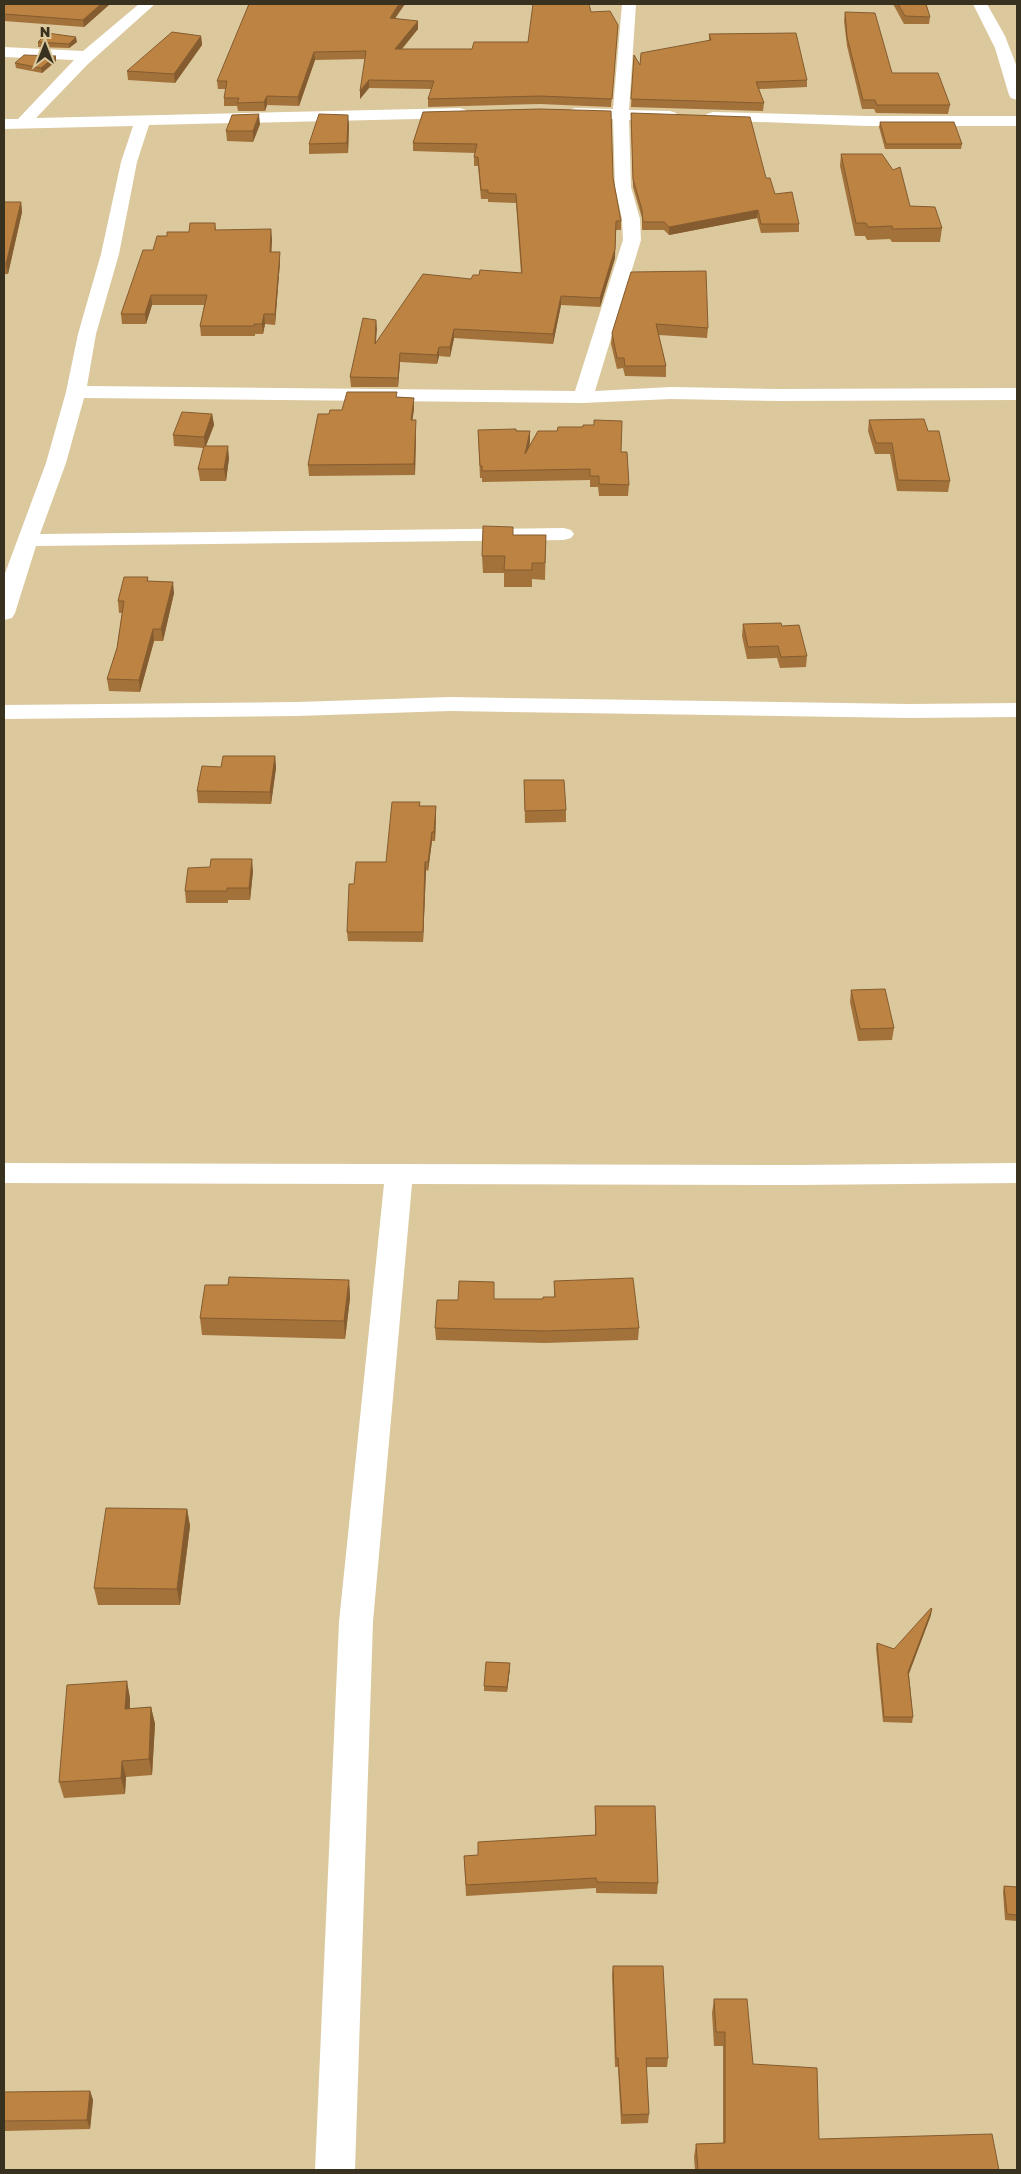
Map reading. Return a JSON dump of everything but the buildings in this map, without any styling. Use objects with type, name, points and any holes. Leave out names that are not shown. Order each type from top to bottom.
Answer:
[{"type":"street","points":[[22,124],[52,90],[116,29],[148,4]]},
{"type":"street","points":[[583,397],[632,240],[631,219],[624,187],[622,114],[629,4]]},
{"type":"street","points":[[980,4],[995,28],[1006,54],[1017,95]]},
{"type":"street","points":[[4,52],[88,56]]},
{"type":"street","points":[[558,112],[867,121],[1017,121]]},
{"type":"street","points":[[4,124],[475,113]]},
{"type":"street","points":[[4,613],[9,574],[28,540],[56,463],[76,392],[87,334],[110,254],[129,162],[142,122]]},
{"type":"street","points":[[76,392],[583,397],[671,393],[778,395],[1017,394]]},
{"type":"street","points":[[28,540],[564,534]]},
{"type":"street","points":[[4,712],[297,709],[450,704],[909,711],[1017,710]]},
{"type":"street","points":[[4,1173],[797,1175],[1017,1173]]},
{"type":"street","points":[[335,2170],[356,1622],[399,1174]]}]
